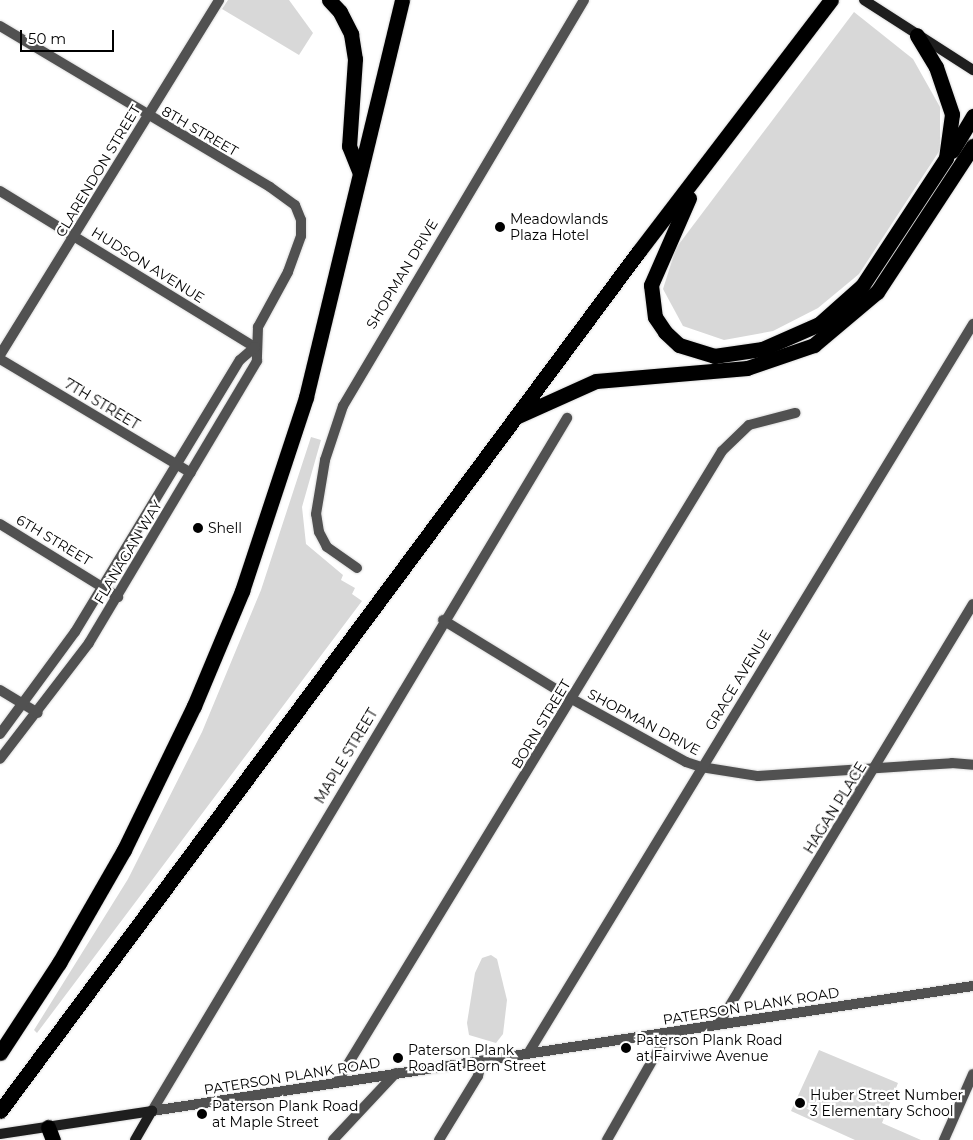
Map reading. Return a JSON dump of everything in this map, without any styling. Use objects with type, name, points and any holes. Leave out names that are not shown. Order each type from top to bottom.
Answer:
[{"type":"highway","points":[[329,0],[340,12],[351,34],[356,58],[349,146],[360,173]]},
{"type":"highway","points":[[0,1053],[64,955],[124,850],[225,634],[266,527],[300,419],[402,0]]},
{"type":"highway","points":[[2,1109],[515,417],[831,0]]},
{"type":"highway","points":[[917,34],[936,67],[952,114],[952,137],[935,179]]},
{"type":"highway","points":[[700,175],[658,265],[650,300],[655,317],[679,345],[714,356],[762,349],[793,338],[842,306],[880,262],[935,179],[973,116]]},
{"type":"highway","points":[[515,417],[596,381],[747,368],[814,345],[877,292],[973,146]]},
{"type":"main road","points":[[864,0],[973,70]]},
{"type":"main road","points":[[135,1140],[152,1111]]},
{"type":"main road","name":"PATERSON PLANK ROAD","points":[[0,1134],[30,1129],[50,1133],[152,1111]]},
{"type":"street","name":"CLARENDON STREET","points":[[0,357],[219,0]]},
{"type":"street","name":"SHOPMAN DRIVE","points":[[357,568],[327,547],[319,532],[316,514],[324,460],[342,406],[584,0]]},
{"type":"street","name":"8TH STREET","points":[[0,26],[147,116],[287,198],[301,220]]},
{"type":"street","name":"HUDSON AVENUE","points":[[0,191],[255,347]]},
{"type":"street","name":"FLANAGAN WAY","points":[[0,759],[38,714],[77,660],[118,597],[257,361],[255,347],[258,326],[295,253],[301,220]]},
{"type":"street","name":"GRACE AVENUE","points":[[529,1052],[701,767],[973,324]]},
{"type":"street","name":"FLANAGAN WAY","points":[[0,734],[24,705],[62,651],[240,360],[255,347]]},
{"type":"street","name":"7TH STREET","points":[[0,357],[191,472]]},
{"type":"street","name":"BORN STREET","points":[[337,1082],[734,436],[749,425],[795,413]]},
{"type":"street","name":"MAPLE STREET","points":[[152,1111],[443,620],[567,418]]},
{"type":"street","name":"6TH STREET","points":[[0,524],[103,585],[118,597]]},
{"type":"street","points":[[139,525],[154,535]]},
{"type":"street","name":"HAGAN PLACE","points":[[718,1025],[874,771],[973,604]]},
{"type":"street","name":"SHOPMAN DRIVE","points":[[443,620],[572,699],[686,762],[701,767],[758,776],[874,771],[952,763],[973,766]]},
{"type":"street","points":[[62,651],[77,660]]},
{"type":"street","points":[[0,690],[38,714]]},
{"type":"street","name":"PATERSON PLANK ROAD","points":[[152,1111],[529,1052],[668,1033],[973,986]]},
{"type":"street","points":[[607,1140],[668,1033]]},
{"type":"street","points":[[439,1140],[478,1076],[482,1060]]},
{"type":"street","points":[[333,1140],[396,1073]]},
{"type":"street","points":[[944,1140],[973,1074]]},
{"type":"shaded area","points":[[228,0],[289,0],[313,33],[299,55],[222,9]]},
{"type":"shaded area","points":[[854,12],[913,59],[940,107],[940,150],[859,274],[818,308],[773,331],[724,340],[683,326],[663,289],[676,248]]},
{"type":"shaded area","points":[[311,437],[321,440],[302,507],[306,544],[343,575],[341,580],[355,588],[352,594],[362,601],[37,1033],[34,1030],[128,879],[202,732],[261,590]]},
{"type":"shaded area","points":[[491,955],[497,959],[507,1000],[503,1034],[496,1043],[469,1035],[467,1023],[475,973],[482,958]]},
{"type":"shaded area","points":[[819,1050],[898,1083],[882,1123],[921,1140],[855,1140],[791,1111]]},
{"type":"place","name":"Meadowlands Plaza Hotel","points":[[500,227]]},
{"type":"place","name":"Shell","points":[[198,528]]},
{"type":"place","name":"Paterson Plank Road at Fairviwe Avenue","points":[[626,1048]]},
{"type":"place","name":"Paterson Plank Road at Born Street","points":[[398,1058]]},
{"type":"place","name":"Huber Street Number 3 Elementary School","points":[[800,1103]]},
{"type":"place","name":"Paterson Plank Road at Maple Street","points":[[202,1114]]}]
